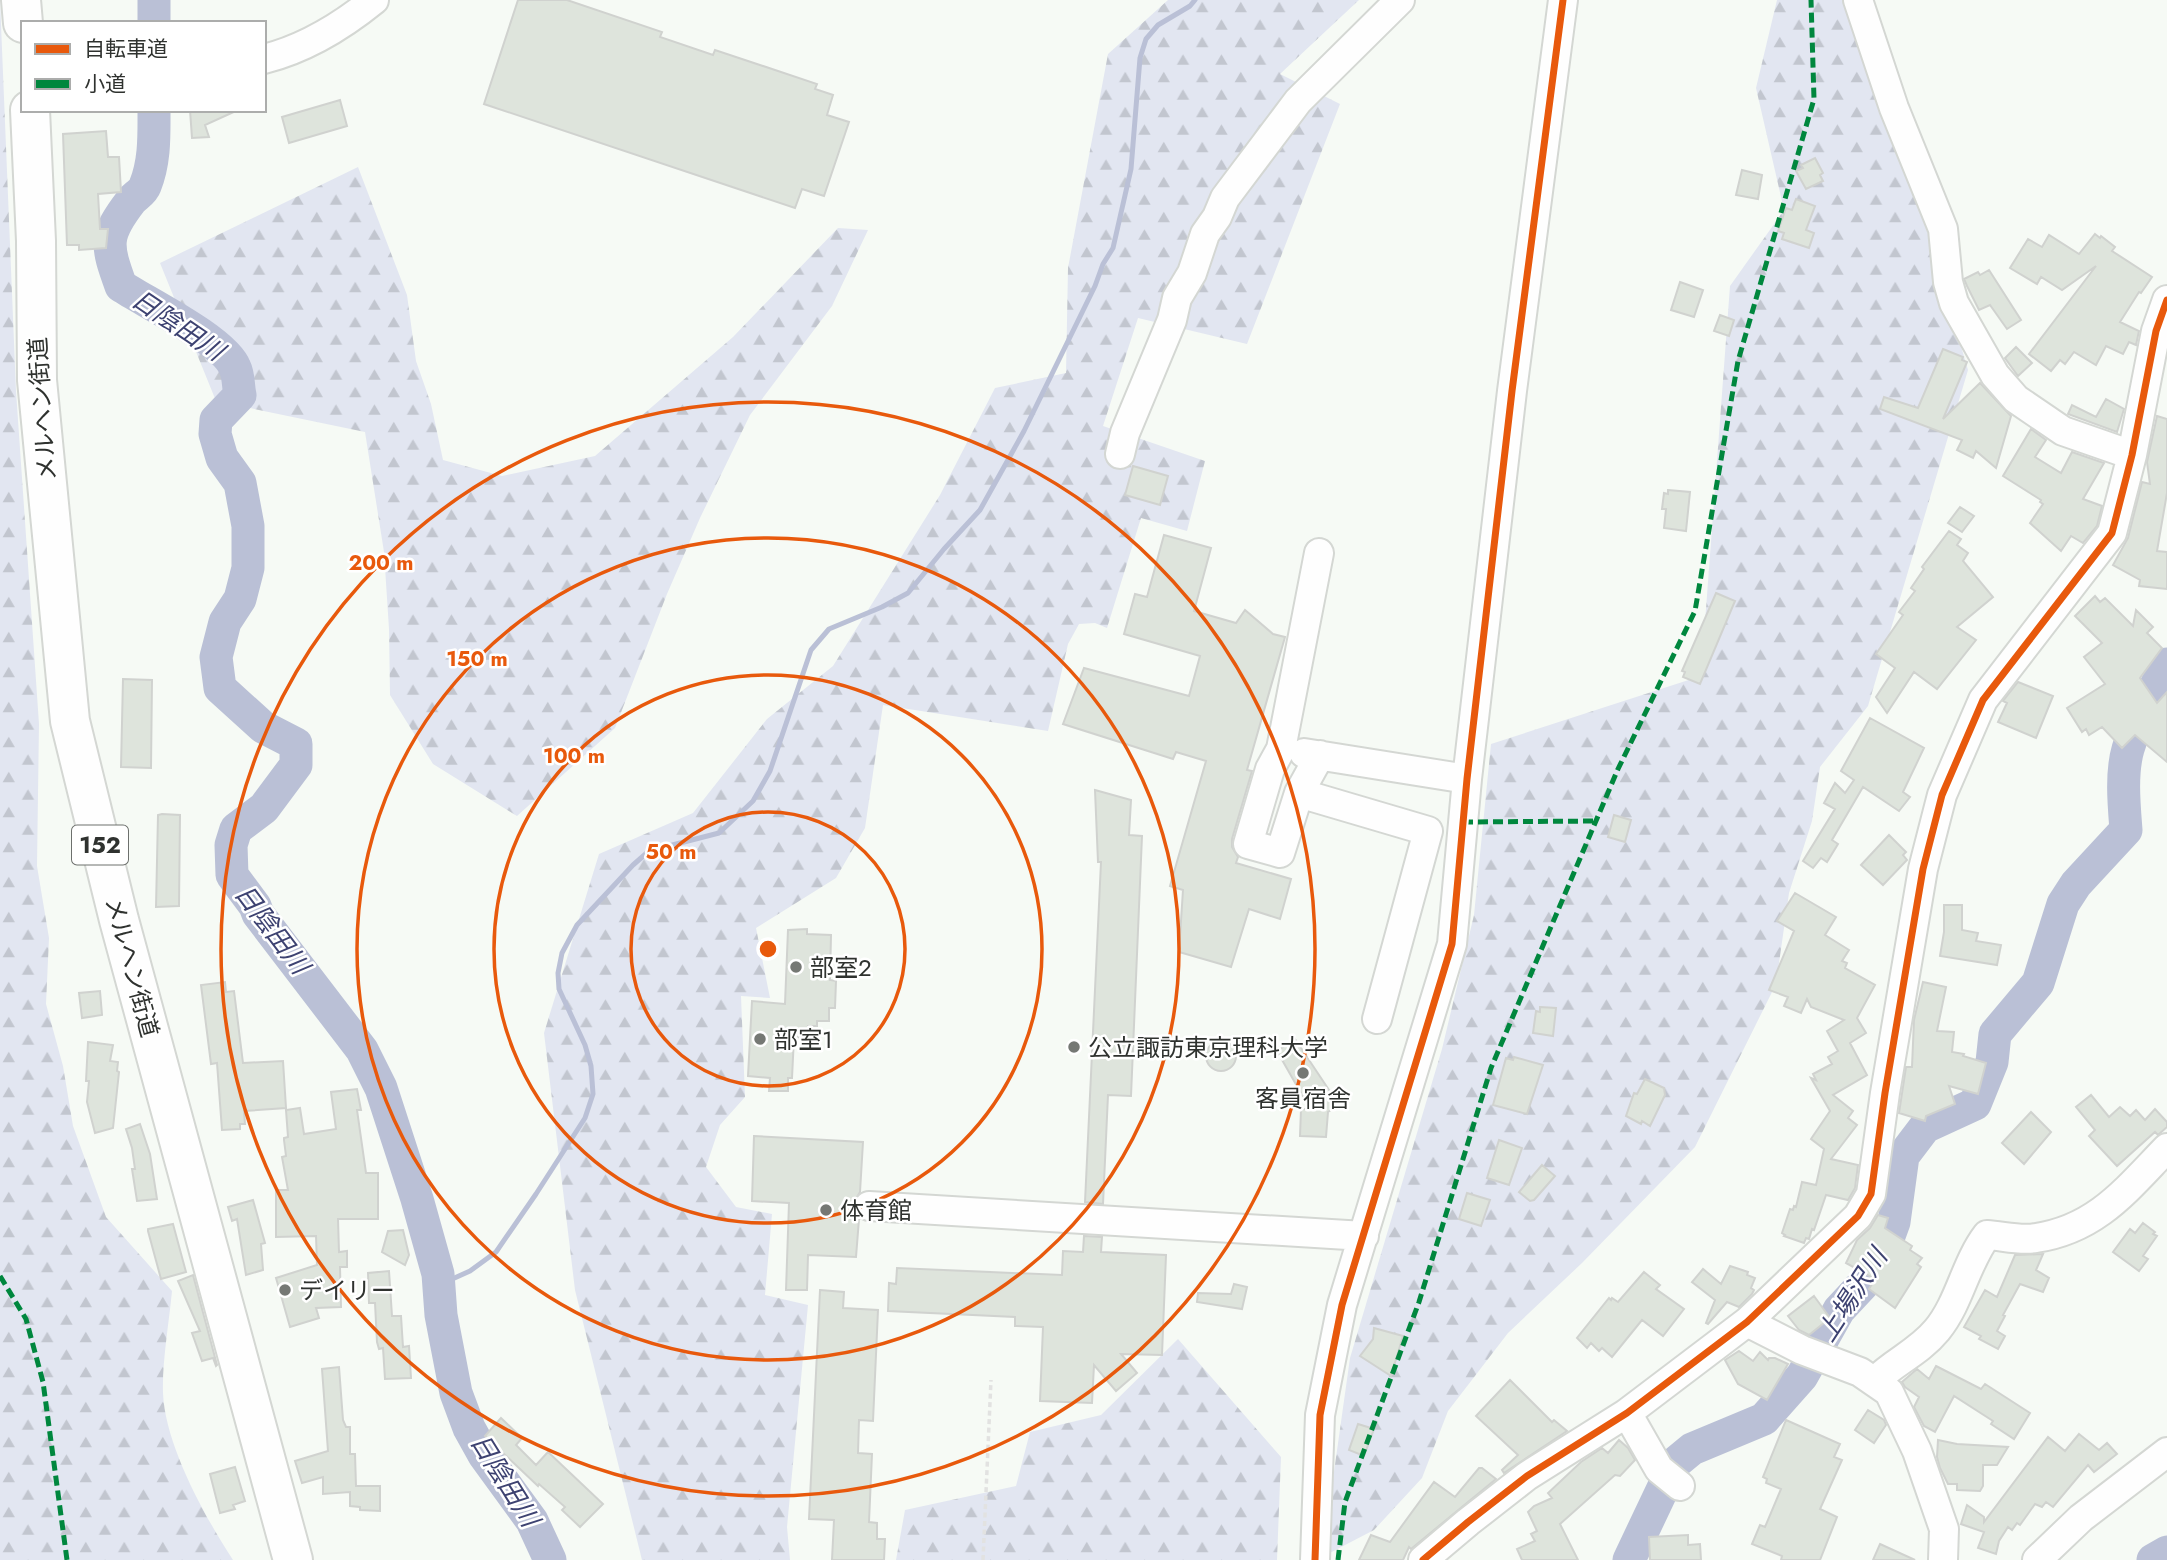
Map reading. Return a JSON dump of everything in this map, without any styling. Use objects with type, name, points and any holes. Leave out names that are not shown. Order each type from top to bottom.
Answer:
[{"type":"highway","points":[[21,0],[23,21]]},
{"type":"highway","name":"メルヘン街道","points":[[30,112],[36,242],[37,380],[70,721],[119,920],[293,1560]]},
{"type":"street","points":[[266,58],[287,53],[330,31],[374,0]]},
{"type":"street","points":[[1120,454],[1125,433],[1172,320],[1177,298],[1192,273],[1205,234],[1217,217],[1225,198],[1298,101],[1400,0]]},
{"type":"street","points":[[1315,1560],[1320,1415],[1342,1305],[1452,944],[1467,779],[1512,391],[1563,0]]},
{"type":"street","points":[[1858,0],[1894,108],[1943,229],[1948,282],[1954,303],[1995,375],[2017,399],[2063,431],[2132,455]]},
{"type":"street","points":[[1423,1560],[1527,1476],[1627,1413],[1747,1322],[1858,1216],[1871,1194],[1885,1093],[1923,869],[1942,795],[1983,700],[2112,533],[2132,455],[2156,331],[2167,300]]},
{"type":"street","points":[[1319,554],[1281,749],[1270,769],[1248,844],[1280,853],[1299,793],[1320,755]]},
{"type":"street","points":[[1281,749],[1467,779]]},
{"type":"street","points":[[1299,793],[1428,831],[1377,1019]]},
{"type":"street","points":[[1875,1381],[1886,1370],[1915,1353],[1937,1330],[1952,1308],[1976,1250],[1987,1235],[2034,1239],[2082,1225],[2122,1195],[2167,1148]]},
{"type":"street","points":[[869,1206],[1364,1237]]},
{"type":"street","points":[[1747,1322],[1812,1354],[1860,1372],[1889,1391],[1917,1451],[1944,1529],[1942,1560]]},
{"type":"street","points":[[1627,1413],[1669,1477]]},
{"type":"street","points":[[2037,1560],[2081,1518],[2167,1452]]},
{"type":"path","points":[[983,1560],[991,1380]]},
{"type":"green space","points":[[0,0],[16,391],[39,724],[37,866],[49,938],[46,1004],[63,1066],[73,1126],[106,1217],[172,1291],[164,1368],[165,1413],[188,1480],[233,1560],[0,1560]]},
{"type":"green space","points":[[1168,0],[1359,0],[1280,74],[1340,104],[1247,344],[1138,318],[1103,426],[1205,461],[1187,531],[1141,518],[1107,628],[1095,623],[1079,624],[1068,644],[1048,731],[883,705],[865,828],[836,878],[756,928],[770,998],[741,996],[745,1097],[720,1125],[706,1167],[736,1207],[772,1214],[765,1295],[808,1305],[787,1527],[790,1560],[642,1560],[575,1290],[544,1033],[599,854],[693,813],[767,719],[833,666],[940,495],[995,388],[1066,373],[1068,268],[1108,54]]},
{"type":"green space","points":[[1777,0],[1859,0],[1968,370],[1868,706],[1820,767],[1812,821],[1789,893],[1776,984],[1695,1147],[1582,1263],[1508,1333],[1448,1411],[1422,1478],[1374,1530],[1322,1557],[1350,1358],[1442,1049],[1474,915],[1491,744],[1701,676],[1730,286],[1784,210],[1756,88]]},
{"type":"green space","points":[[358,167],[407,295],[416,361],[431,404],[443,460],[502,476],[595,456],[733,337],[838,228],[868,230],[832,306],[750,415],[667,594],[615,728],[517,816],[433,764],[390,695],[384,552],[365,432],[216,401],[160,263]]},
{"type":"green space","points":[[1178,1339],[1281,1457],[1277,1560],[896,1560],[905,1510],[1016,1486],[1030,1432],[1101,1415]]},
{"type":"building","points":[[518,0],[567,0],[662,32],[660,37],[713,55],[715,50],[817,84],[815,89],[833,95],[827,115],[849,122],[824,196],[802,189],[795,208],[484,104]]},
{"type":"building","points":[[340,100],[347,126],[289,143],[282,117]]},
{"type":"building","points":[[190,112],[234,112],[205,125],[209,137],[192,138]]},
{"type":"building","points":[[106,131],[108,157],[119,157],[121,192],[98,194],[100,229],[108,229],[106,248],[79,250],[79,245],[67,245],[63,134]]},
{"type":"building","points":[[1815,158],[1823,173],[1820,175],[1823,181],[1806,189],[1796,171],[1803,168],[1801,165]]},
{"type":"building","points":[[1742,170],[1762,175],[1758,199],[1736,195]]},
{"type":"building","points":[[1796,199],[1815,206],[1806,230],[1814,233],[1809,248],[1782,239],[1784,233],[1778,231],[1786,208],[1792,210]]},
{"type":"building","points":[[2095,234],[2115,247],[2112,251],[2152,277],[2120,322],[2139,331],[2136,345],[2129,342],[2123,354],[2106,346],[2096,365],[2074,352],[2065,364],[2060,360],[2051,371],[2029,354],[2096,266],[2062,290],[2041,277],[2037,284],[2010,268],[2028,239],[2042,247],[2049,235],[2079,254]]},
{"type":"building","points":[[1989,270],[2021,320],[2007,329],[1990,305],[1979,310],[1964,279]]},
{"type":"building","points":[[1680,282],[1703,290],[1694,317],[1671,310]]},
{"type":"building","points":[[1720,315],[1734,320],[1729,336],[1714,331]]},
{"type":"building","points":[[2016,347],[2032,363],[2018,376],[2005,358]]},
{"type":"building","points":[[1943,349],[1963,357],[1962,360],[1967,362],[1943,419],[1980,383],[2011,416],[1996,468],[1976,451],[1973,458],[1957,450],[1962,440],[1880,409],[1884,397],[1918,408]]},
{"type":"building","points":[[2106,399],[2124,409],[2117,432],[2068,414],[2072,405],[2096,417]]},
{"type":"building","points":[[2157,416],[2167,419],[2167,493],[2157,551],[2167,552],[2167,589],[2139,586],[2140,580],[2113,565],[2128,538],[2142,482],[2150,484],[2147,462]]},
{"type":"building","points":[[2031,429],[2046,440],[2035,457],[2061,473],[2072,452],[2104,463],[2083,499],[2102,506],[2097,526],[2083,543],[2071,536],[2061,551],[2030,523],[2043,504],[2041,500],[2003,476]]},
{"type":"building","points":[[1133,466],[1168,476],[1160,505],[1125,495]]},
{"type":"building","points":[[1668,490],[1690,492],[1686,531],[1664,528],[1666,509],[1662,509],[1664,493],[1668,494]]},
{"type":"building","points":[[1960,507],[1974,516],[1962,532],[1948,523]]},
{"type":"building","points":[[1949,531],[1961,539],[1957,545],[1968,553],[1963,561],[1993,597],[1957,627],[1976,640],[1937,689],[1914,672],[1887,713],[1876,697],[1895,668],[1876,654],[1903,615],[1899,612],[1915,591],[1911,588],[1924,569],[1922,567]]},
{"type":"building","points":[[1164,535],[1211,548],[1194,611],[1236,623],[1245,610],[1273,634],[1285,637],[1247,770],[1252,771],[1232,847],[1238,857],[1236,863],[1291,879],[1280,919],[1249,909],[1231,967],[1179,952],[1183,890],[1170,886],[1206,761],[1176,752],[1173,759],[1063,724],[1084,668],[1189,696],[1200,656],[1124,634],[1135,594],[1147,597]]},
{"type":"building","points":[[1716,593],[1735,601],[1700,684],[1683,677],[1685,672],[1682,671]]},
{"type":"building","points":[[2095,596],[2100,602],[2105,598],[2133,626],[2136,610],[2153,627],[2147,633],[2162,648],[2140,678],[2157,703],[2167,692],[2167,762],[2135,735],[2122,748],[2102,727],[2089,735],[2086,729],[2082,732],[2067,708],[2105,684],[2084,657],[2102,643],[2075,616]]},
{"type":"building","points":[[123,679],[152,680],[151,768],[121,767]]},
{"type":"building","points":[[2018,682],[2053,696],[2036,738],[1998,722],[2007,703],[2003,701]]},
{"type":"building","points":[[1870,718],[1924,748],[1903,792],[1910,797],[1899,811],[1863,787],[1832,840],[1838,844],[1827,862],[1821,858],[1813,868],[1803,861],[1835,809],[1824,803],[1835,783],[1845,793],[1854,780],[1841,771]]},
{"type":"building","points":[[1095,790],[1131,800],[1129,835],[1142,836],[1131,1096],[1108,1095],[1103,1204],[1085,1202],[1101,862],[1098,862]]},
{"type":"building","points":[[158,815],[180,815],[179,906],[156,907]]},
{"type":"building","points":[[1614,815],[1631,820],[1625,842],[1608,837]]},
{"type":"building","points":[[1889,835],[1906,852],[1903,855],[1907,860],[1883,885],[1861,865]]},
{"type":"building","points":[[1795,893],[1836,917],[1825,935],[1849,950],[1842,961],[1847,963],[1845,968],[1875,985],[1857,1018],[1866,1033],[1850,1043],[1867,1075],[1833,1095],[1853,1111],[1848,1118],[1857,1125],[1831,1159],[1858,1165],[1855,1188],[1848,1200],[1826,1195],[1814,1230],[1812,1229],[1809,1239],[1806,1238],[1804,1243],[1782,1233],[1790,1209],[1796,1207],[1802,1182],[1816,1185],[1824,1149],[1811,1139],[1830,1111],[1811,1078],[1816,1080],[1813,1074],[1832,1064],[1828,1057],[1838,1051],[1827,1031],[1844,1020],[1811,1007],[1807,999],[1801,1013],[1784,1006],[1788,997],[1769,990],[1794,931],[1777,921]]},
{"type":"building","points":[[1944,905],[1962,905],[1962,930],[1978,933],[1976,941],[2001,945],[1997,965],[1940,956],[1944,932]]},
{"type":"building","points":[[807,929],[807,934],[831,935],[830,980],[836,981],[835,1008],[829,1008],[829,1021],[817,1021],[817,1026],[808,1026],[807,1038],[794,1037],[792,1078],[788,1078],[788,1091],[769,1091],[770,1078],[748,1076],[752,1001],[785,1004],[788,930]]},
{"type":"building","points":[[225,982],[226,992],[234,991],[243,1063],[283,1061],[286,1108],[244,1111],[245,1124],[240,1124],[240,1129],[222,1130],[217,1063],[211,1064],[201,985]]},
{"type":"building","points":[[1923,982],[1946,987],[1937,1031],[1954,1032],[1952,1052],[1986,1063],[1978,1094],[1949,1086],[1955,1104],[1926,1116],[1925,1121],[1899,1113],[1906,1067],[1912,1067],[1914,1020]]},
{"type":"building","points":[[100,991],[102,1015],[82,1018],[79,993]]},
{"type":"building","points":[[1540,1007],[1556,1008],[1553,1036],[1533,1033],[1536,1011],[1540,1012]]},
{"type":"building","name":"客員宿舎","points":[[1295,1039],[1339,1105],[1328,1112],[1326,1137],[1300,1136],[1301,1109],[1310,1109],[1277,1051]]},
{"type":"building","points":[[1221,1041],[1232,1045],[1236,1056],[1232,1067],[1221,1071],[1210,1067],[1206,1056],[1210,1045]]},
{"type":"building","points":[[88,1042],[113,1045],[110,1061],[118,1062],[119,1072],[113,1128],[95,1133],[87,1102]]},
{"type":"building","points":[[1514,1057],[1543,1065],[1527,1114],[1493,1105],[1506,1058],[1513,1060]]},
{"type":"building","points":[[1645,1079],[1664,1088],[1665,1095],[1650,1126],[1626,1116],[1634,1093],[1637,1094]]},
{"type":"building","points":[[357,1089],[361,1110],[357,1110],[366,1173],[378,1173],[378,1219],[338,1219],[339,1252],[347,1251],[347,1267],[340,1267],[341,1307],[316,1308],[319,1318],[290,1327],[276,1278],[317,1265],[316,1236],[276,1237],[276,1190],[288,1190],[282,1157],[286,1156],[284,1138],[288,1137],[286,1110],[300,1108],[304,1134],[336,1129],[331,1092]]},
{"type":"building","points":[[2091,1095],[2109,1117],[2120,1107],[2130,1116],[2136,1110],[2145,1120],[2155,1109],[2167,1122],[2167,1127],[2158,1135],[2155,1132],[2117,1166],[2089,1136],[2095,1130],[2076,1107]]},
{"type":"building","points":[[2031,1112],[2051,1132],[2024,1164],[2002,1143]]},
{"type":"building","points":[[140,1124],[150,1154],[157,1199],[137,1201],[132,1148],[126,1129]]},
{"type":"building","name":"体育館","points":[[754,1136],[863,1142],[860,1192],[853,1204],[854,1213],[859,1219],[856,1257],[808,1255],[807,1290],[786,1290],[789,1203],[752,1201]]},
{"type":"building","points":[[1499,1140],[1522,1148],[1509,1185],[1487,1178]]},
{"type":"building","points":[[1542,1165],[1555,1176],[1534,1200],[1530,1201],[1519,1192]]},
{"type":"building","points":[[1467,1193],[1490,1200],[1481,1226],[1459,1219]]},
{"type":"building","points":[[253,1200],[265,1243],[261,1244],[263,1270],[246,1275],[237,1219],[232,1221],[228,1207]]},
{"type":"building","points":[[1878,1215],[1888,1218],[1885,1228],[1912,1246],[1910,1250],[1922,1258],[1917,1264],[1921,1267],[1895,1308],[1869,1289],[1875,1279],[1846,1263],[1857,1240],[1870,1228]]},
{"type":"building","points":[[2143,1223],[2157,1236],[2143,1256],[2148,1259],[2139,1271],[2113,1252],[2130,1229],[2135,1233]]},
{"type":"building","points":[[173,1224],[186,1272],[161,1279],[148,1229]]},
{"type":"building","points":[[403,1230],[409,1255],[405,1265],[382,1252],[388,1231]]},
{"type":"building","points":[[1084,1236],[1102,1237],[1101,1252],[1166,1255],[1162,1355],[1121,1354],[1137,1373],[1116,1391],[1094,1365],[1092,1403],[1040,1401],[1043,1327],[1015,1326],[1015,1317],[888,1311],[889,1283],[896,1284],[897,1268],[1062,1275],[1063,1251],[1083,1252]]},
{"type":"building","points":[[2043,1254],[2036,1270],[2049,1278],[2043,1292],[2020,1284],[1997,1331],[2005,1336],[1998,1349],[1964,1327],[1985,1290],[1997,1297],[2015,1255]]},
{"type":"building","points":[[1730,1266],[1748,1272],[1747,1275],[1755,1278],[1751,1288],[1754,1290],[1739,1307],[1727,1302],[1708,1324],[1706,1323],[1715,1300],[1692,1282],[1703,1269],[1721,1284]]},
{"type":"building","points":[[389,1271],[392,1316],[401,1316],[403,1347],[409,1346],[411,1378],[385,1379],[383,1348],[379,1349],[377,1342],[375,1303],[369,1303],[368,1273]]},
{"type":"building","points":[[1644,1272],[1660,1285],[1656,1289],[1684,1309],[1663,1336],[1642,1320],[1612,1357],[1602,1348],[1599,1351],[1591,1343],[1587,1348],[1577,1338],[1609,1298],[1618,1302]]},
{"type":"building","points":[[193,1275],[216,1366],[213,1358],[202,1361],[192,1333],[200,1331],[178,1281]]},
{"type":"building","points":[[1234,1284],[1247,1287],[1242,1309],[1197,1302],[1198,1293],[1231,1294]]},
{"type":"building","points":[[820,1290],[844,1292],[843,1308],[878,1310],[873,1421],[859,1420],[858,1453],[872,1454],[869,1522],[877,1523],[877,1539],[885,1539],[884,1560],[832,1560],[834,1520],[809,1519]]},
{"type":"building","points":[[1814,1296],[1830,1318],[1809,1335],[1799,1330],[1788,1316]]},
{"type":"building","points":[[1374,1328],[1403,1336],[1391,1376],[1360,1356],[1373,1339]]},
{"type":"building","points":[[1739,1351],[1753,1361],[1760,1352],[1768,1360],[1775,1358],[1788,1364],[1767,1400],[1738,1384],[1725,1360]]},
{"type":"building","points":[[1936,1366],[1981,1389],[1985,1384],[2030,1413],[2014,1439],[1991,1424],[1993,1421],[1954,1396],[1935,1432],[1924,1426],[1914,1407],[1919,1397],[1902,1382],[1917,1369],[1929,1379]]},
{"type":"building","points":[[339,1367],[343,1420],[346,1427],[350,1427],[350,1454],[355,1454],[356,1486],[380,1486],[380,1511],[360,1510],[360,1507],[350,1506],[350,1492],[323,1494],[323,1477],[302,1483],[295,1461],[328,1451],[322,1369]]},
{"type":"building","points":[[1510,1380],[1552,1422],[1554,1420],[1567,1431],[1504,1473],[1502,1470],[1518,1455],[1476,1416]]},
{"type":"building","points":[[1868,1410],[1884,1420],[1886,1425],[1874,1443],[1855,1430]]},
{"type":"building","points":[[501,1418],[522,1438],[516,1445],[536,1465],[548,1452],[603,1504],[580,1527],[562,1510],[565,1507],[539,1484],[538,1486],[485,1436]]},
{"type":"building","points":[[1786,1420],[1840,1444],[1834,1457],[1842,1460],[1820,1509],[1837,1517],[1820,1560],[1781,1560],[1782,1556],[1752,1544],[1760,1525],[1765,1527],[1781,1489],[1766,1483],[1767,1479],[1763,1477]]},
{"type":"building","points":[[1358,1424],[1374,1429],[1364,1456],[1349,1450]]},
{"type":"building","points":[[2079,1434],[2099,1450],[2107,1443],[2117,1454],[2094,1472],[2088,1465],[2053,1507],[2046,1502],[2042,1507],[2035,1504],[2020,1525],[2017,1523],[2012,1530],[2008,1527],[1999,1541],[1996,1554],[1978,1548],[1984,1532],[1961,1524],[1967,1505],[1984,1517],[1984,1522],[2048,1437],[2065,1451]]},
{"type":"building","points":[[1619,1440],[1635,1460],[1620,1476],[1615,1475],[1560,1524],[1578,1560],[1522,1560],[1517,1549],[1535,1541],[1531,1534],[1537,1531],[1528,1512],[1534,1506],[1552,1498],[1548,1493],[1581,1462],[1602,1448],[1608,1453]]},
{"type":"building","points":[[1938,1440],[2008,1447],[1997,1465],[1983,1465],[1983,1486],[1980,1491],[1957,1490],[1957,1484],[1948,1484],[1940,1468],[1937,1457]]},
{"type":"building","points":[[235,1467],[245,1501],[233,1505],[235,1509],[220,1513],[210,1474]]},
{"type":"building","points":[[1479,1468],[1496,1479],[1411,1549],[1409,1547],[1403,1560],[1359,1560],[1371,1535],[1390,1542],[1434,1482],[1455,1497]]},
{"type":"building","points":[[1688,1535],[1688,1545],[1700,1544],[1701,1560],[1650,1560],[1649,1537]]},
{"type":"building","points":[[1880,1544],[1915,1560],[1873,1560]]},
{"type":"waterway","name":"日陰田川","points":[[154,0],[154,21]]},
{"type":"waterway","points":[[439,1285],[470,1271],[496,1252],[585,1118],[593,1094],[591,1066],[585,1045],[559,989],[558,973],[562,953],[577,925],[649,851],[719,833],[753,801],[770,771],[811,650],[829,629],[908,593],[980,510],[1024,431],[1113,248],[1131,169],[1140,58],[1146,39],[1158,25],[1190,6],[1195,0]]},
{"type":"waterway","name":"日陰田川","points":[[154,112],[151,167],[144,188],[122,213],[112,232],[112,260],[121,286],[217,346],[228,357],[236,371],[240,395],[216,420],[215,434],[222,458],[240,483],[248,526],[248,568],[240,599],[225,622],[216,657],[220,688],[263,727],[296,744],[296,765],[264,808],[236,829],[231,845],[232,875],[258,914],[362,1050],[381,1088],[438,1274],[441,1315],[456,1393],[469,1428],[484,1455],[532,1521],[550,1560]]},
{"type":"waterway","name":"上場沢川","points":[[1629,1560],[1675,1463],[1692,1449],[1764,1419],[1802,1376],[1839,1310],[1867,1280],[1886,1244],[1894,1222],[1903,1156],[1925,1127],[1975,1104],[1992,1062],[1995,1034],[2038,983],[2063,904],[2076,884],[2126,830],[2124,779],[2128,749],[2167,664]]},
{"type":"waterway","points":[[2153,1560],[2167,1552]]},
{"type":"marked path","points":[[1338,1560],[1345,1502],[1419,1302],[1491,1068],[1618,769],[1695,611],[1738,361],[1814,99],[1811,0]]},
{"type":"marked path","points":[[1463,822],[1596,821]]},
{"type":"marked path","points":[[0,1276],[26,1319],[43,1382],[67,1560]]},
{"type":"cycle path","points":[[1315,1560],[1320,1415],[1342,1305],[1452,944],[1467,779],[1512,391],[1563,0]]},
{"type":"cycle path","points":[[1423,1560],[1527,1476],[1627,1413],[1747,1322],[1858,1216],[1871,1194],[1885,1093],[1923,869],[1942,795],[1983,700],[2112,533],[2132,455],[2156,331],[2167,300]]},
{"type":"place","name":"部室2","points":[[796,967]]},
{"type":"place","name":"部室1","points":[[760,1039]]},
{"type":"place","name":"公立諏訪東京理科大学","points":[[1074,1047]]},
{"type":"place","name":"客員宿舎","points":[[1303,1073]]},
{"type":"place","name":"体育館","points":[[826,1210]]},
{"type":"place","name":"デイリー","points":[[285,1290]]}]
